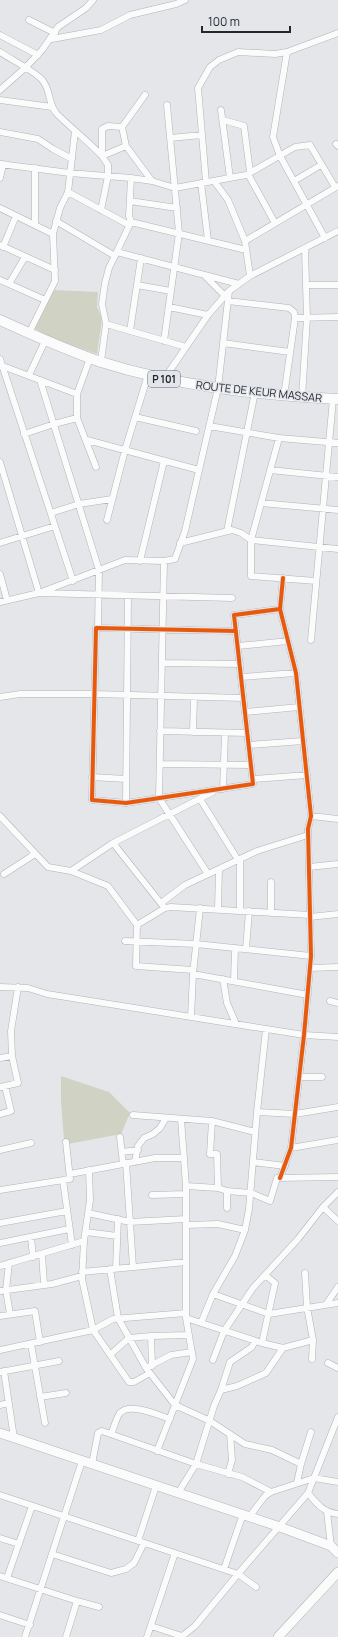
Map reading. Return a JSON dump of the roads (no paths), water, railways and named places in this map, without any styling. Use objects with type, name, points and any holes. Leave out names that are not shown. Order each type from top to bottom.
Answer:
[{"type":"main road","name":"ROUTE DE KEUR MASSAR","points":[[0,320],[45,341],[90,358],[164,379],[218,388],[284,396],[335,399]]},
{"type":"street","points":[[1,88],[38,55],[64,22],[86,8],[93,0]]},
{"type":"street","points":[[52,39],[101,30],[130,15],[176,4],[185,0]]},
{"type":"street","points":[[29,20],[55,32]]},
{"type":"street","points":[[208,240],[198,88],[210,67],[219,60],[238,52],[262,52],[275,54],[287,52],[338,33]]},
{"type":"street","points":[[0,35],[38,55]]},
{"type":"street","points":[[0,52],[25,68],[38,74],[44,81],[48,90],[52,108],[56,114],[88,141],[108,165],[108,176],[101,210]]},
{"type":"street","points":[[287,52],[273,137],[280,156],[325,238]]},
{"type":"street","points":[[145,95],[122,127],[126,146],[152,181]]},
{"type":"street","points":[[0,100],[52,108]]},
{"type":"street","points":[[164,341],[179,233],[167,105]]},
{"type":"street","points":[[221,110],[230,178]]},
{"type":"street","points":[[222,120],[244,126],[249,173],[275,223]]},
{"type":"street","points":[[102,156],[102,130],[108,126],[122,127]]},
{"type":"street","points":[[29,333],[55,281],[53,234],[56,221],[68,192],[75,130]]},
{"type":"street","points":[[0,132],[38,139],[72,159]]},
{"type":"street","points":[[170,138],[202,135]]},
{"type":"street","points":[[0,178],[2,164],[70,173],[131,178],[152,181],[175,188],[249,173],[295,147],[310,145],[321,165],[337,186],[245,241]]},
{"type":"street","points":[[102,156],[126,146]]},
{"type":"street","points":[[294,181],[321,165]]},
{"type":"street","points":[[35,168],[35,224]]},
{"type":"street","points":[[101,361],[106,324],[102,304],[103,294],[109,268],[130,224],[131,178]]},
{"type":"street","points":[[214,181],[228,200],[245,241],[250,276]]},
{"type":"street","points":[[68,192],[130,224],[179,233],[246,250]]},
{"type":"street","points":[[130,201],[177,208]]},
{"type":"street","points":[[0,208],[53,234]]},
{"type":"street","points":[[16,216],[2,246],[55,270]]},
{"type":"street","points":[[56,221],[116,254],[174,266],[239,284]]},
{"type":"street","points":[[164,379],[208,315],[239,284],[250,276],[338,230]]},
{"type":"street","points":[[302,397],[307,318],[305,248]]},
{"type":"street","points":[[9,284],[25,257]]},
{"type":"street","points":[[130,331],[141,258]]},
{"type":"street","points":[[204,274],[227,296],[289,308],[294,312],[295,318],[284,396]]},
{"type":"street","points":[[0,280],[45,300]]},
{"type":"street","points":[[137,285],[171,291]]},
{"type":"street","points":[[306,285],[338,285]]},
{"type":"street","points":[[0,602],[39,593],[124,560],[164,561],[175,559],[185,531],[218,388],[224,343],[227,296]]},
{"type":"street","points":[[169,307],[208,315]]},
{"type":"street","points":[[295,318],[338,317]]},
{"type":"street","points":[[106,324],[186,347]]},
{"type":"street","points":[[29,376],[45,341]]},
{"type":"street","points":[[224,343],[290,352]]},
{"type":"street","points":[[90,358],[77,394],[78,418],[80,428],[87,440],[96,467]]},
{"type":"street","points":[[0,363],[29,376],[77,394]]},
{"type":"street","points":[[0,363],[73,581]]},
{"type":"street","points":[[107,520],[125,450],[148,375]]},
{"type":"street","points":[[40,380],[99,570],[98,628],[96,628],[92,800],[126,803],[253,784],[234,614],[280,609]]},
{"type":"street","points":[[227,531],[255,392]]},
{"type":"street","points":[[311,640],[329,442],[335,399]]},
{"type":"street","points":[[135,417],[196,431]]},
{"type":"street","points":[[24,434],[78,418]]},
{"type":"street","points":[[209,426],[279,438],[338,443]]},
{"type":"street","points":[[279,438],[251,540],[251,576],[316,581]]},
{"type":"street","points":[[87,440],[199,470]]},
{"type":"street","points":[[140,561],[164,461]]},
{"type":"street","points":[[0,462],[39,593]]},
{"type":"street","points":[[270,470],[338,477]]},
{"type":"street","points":[[51,513],[79,504],[112,499]]},
{"type":"street","points":[[261,503],[338,510]]},
{"type":"street","points":[[0,543],[55,526]]},
{"type":"street","points":[[180,543],[232,530],[241,533],[251,540],[338,549]]},
{"type":"street","points":[[164,561],[159,798],[208,874]]},
{"type":"street","points":[[0,574],[8,600]]},
{"type":"street","points":[[186,1186],[218,1188],[227,1191],[251,1194],[270,1201],[277,1178],[280,1178],[291,1148],[300,1077],[311,956],[308,835],[309,819],[311,816],[296,673],[280,609],[283,578]]},
{"type":"street","points":[[39,593],[232,598]]},
{"type":"street","points":[[126,803],[128,596]]},
{"type":"street","points":[[98,628],[236,631]]},
{"type":"street","points":[[238,646],[288,641]]},
{"type":"street","points":[[162,663],[240,664]]},
{"type":"street","points":[[241,678],[296,673]]},
{"type":"street","points":[[0,697],[20,694],[94,694],[244,698]]},
{"type":"street","points":[[193,732],[194,697]]},
{"type":"street","points":[[245,712],[299,707]]},
{"type":"street","points":[[160,731],[248,733]]},
{"type":"street","points":[[220,789],[224,765],[225,732]]},
{"type":"street","points":[[249,745],[303,741]]},
{"type":"street","points":[[160,764],[251,765]]},
{"type":"street","points":[[253,779],[307,775]]},
{"type":"street","points":[[92,777],[126,779]]},
{"type":"street","points":[[71,871],[113,843],[220,789]]},
{"type":"street","points":[[200,799],[239,859],[240,911]]},
{"type":"street","points":[[0,816],[48,867],[71,871],[108,886],[137,925],[136,966],[193,972],[255,985],[266,989],[308,995]]},
{"type":"street","points":[[311,816],[338,819]]},
{"type":"street","points":[[137,925],[163,906],[185,885],[257,851],[308,835]]},
{"type":"street","points":[[113,843],[163,906],[310,916],[338,914]]},
{"type":"street","points":[[4,874],[36,854]]},
{"type":"street","points":[[309,866],[338,864]]},
{"type":"street","points":[[218,909],[219,869]]},
{"type":"street","points":[[271,882],[271,913]]},
{"type":"street","points":[[191,1017],[193,972],[200,908]]},
{"type":"street","points":[[246,949],[249,911]]},
{"type":"street","points":[[125,941],[196,944],[311,956]]},
{"type":"street","points":[[234,981],[235,948]]},
{"type":"street","points":[[310,968],[338,967]]},
{"type":"street","points":[[223,979],[227,1003],[236,1024]]},
{"type":"street","points":[[0,987],[18,987],[47,994],[304,1035],[338,1039]]},
{"type":"street","points":[[0,1114],[11,1111],[2,1087],[18,1083],[12,1056],[11,1031],[18,987]]},
{"type":"street","points":[[330,1001],[338,1003]]},
{"type":"street","points":[[201,1323],[213,1294],[235,1256],[245,1230],[251,1194],[255,1132],[266,1029]]},
{"type":"street","points":[[0,1058],[12,1056]]},
{"type":"street","points":[[300,1077],[322,1077]]},
{"type":"street","points":[[257,1112],[295,1114],[338,1106]]},
{"type":"street","points":[[133,1115],[212,1121],[255,1132]]},
{"type":"street","points":[[135,1162],[138,1146],[144,1138],[153,1134],[160,1128],[166,1118]]},
{"type":"street","points":[[157,1451],[193,1359],[186,1316],[186,1186],[181,1119]]},
{"type":"street","points":[[212,1121],[210,1154],[217,1154],[218,1188]]},
{"type":"street","points":[[120,1138],[125,1164],[133,1267]]},
{"type":"street","points":[[291,1148],[338,1140]]},
{"type":"street","points":[[0,1190],[70,1179],[66,1142]]},
{"type":"street","points":[[0,1150],[31,1143]]},
{"type":"street","points":[[122,1152],[138,1150]]},
{"type":"street","points":[[70,1174],[155,1158],[184,1158]]},
{"type":"street","points":[[253,1162],[285,1166]]},
{"type":"street","points":[[89,1170],[90,1200],[84,1241],[82,1274],[93,1330],[129,1382],[134,1382],[149,1369],[170,1355],[192,1352]]},
{"type":"street","points":[[280,1178],[338,1177]]},
{"type":"street","points":[[63,1180],[72,1245]]},
{"type":"street","points":[[227,1191],[227,1208]]},
{"type":"street","points":[[152,1194],[186,1194]]},
{"type":"street","points":[[213,1360],[224,1331],[253,1288],[298,1239],[323,1207],[337,1195]]},
{"type":"street","points":[[323,1207],[338,1221]]},
{"type":"street","points":[[0,1223],[67,1211]]},
{"type":"street","points":[[88,1213],[130,1222],[186,1222],[218,1224],[245,1230]]},
{"type":"street","points":[[118,1219],[113,1269],[118,1318],[149,1369],[175,1405],[210,1421],[245,1444],[272,1450],[301,1464]]},
{"type":"street","points":[[0,1243],[69,1229]]},
{"type":"street","points":[[86,1232],[117,1236]]},
{"type":"street","points":[[32,1237],[33,1257]]},
{"type":"street","points":[[0,1266],[84,1241]]},
{"type":"street","points":[[42,1254],[44,1284]]},
{"type":"street","points":[[3,1290],[52,1284],[82,1274],[113,1269],[186,1262]]},
{"type":"street","points":[[9,1263],[3,1290],[10,1314]]},
{"type":"street","points":[[305,1272],[307,1307],[313,1340],[312,1359]]},
{"type":"street","points":[[262,1343],[275,1284],[265,1275]]},
{"type":"street","points":[[327,1303],[338,1287]]},
{"type":"street","points":[[213,1294],[269,1314],[327,1303],[338,1303]]},
{"type":"street","points":[[0,1316],[35,1311],[40,1342]]},
{"type":"street","points":[[0,1350],[93,1330],[113,1319],[118,1318],[186,1316],[224,1331],[283,1348],[313,1340]]},
{"type":"street","points":[[111,1354],[129,1338],[189,1335]]},
{"type":"street","points":[[149,1369],[151,1336]]},
{"type":"street","points":[[178,1493],[196,1464],[230,1362],[252,1347],[255,1341]]},
{"type":"street","points":[[31,1344],[45,1423]]},
{"type":"street","points":[[221,1390],[237,1386],[266,1373],[283,1348]]},
{"type":"street","points":[[14,1438],[2,1372],[59,1361]]},
{"type":"street","points":[[328,1363],[338,1368]]},
{"type":"street","points":[[40,1397],[66,1393]]},
{"type":"street","points":[[0,1405],[8,1403]]},
{"type":"street","points":[[111,1434],[120,1414],[124,1410],[131,1408],[170,1419]]},
{"type":"street","points":[[151,1626],[181,1637],[195,1626],[308,1493],[338,1417]]},
{"type":"street","points":[[92,1464],[98,1433],[102,1431],[196,1464],[242,1477],[271,1492]]},
{"type":"street","points":[[297,1483],[311,1432]]},
{"type":"street","points":[[0,1434],[280,1527],[330,1546],[338,1553]]},
{"type":"street","points":[[228,1474],[232,1460],[230,1434]]},
{"type":"street","points":[[25,1637],[82,1461]]},
{"type":"street","points":[[224,1569],[246,1516],[265,1496],[271,1492],[314,1478],[338,1482]]},
{"type":"street","points":[[138,1541],[156,1486]]},
{"type":"street","points":[[308,1493],[320,1507],[327,1512],[338,1514]]},
{"type":"street","points":[[0,1495],[238,1574],[256,1587]]},
{"type":"street","points":[[7,1578],[32,1506]]},
{"type":"street","points":[[327,1512],[330,1546]]},
{"type":"street","points":[[0,1538],[19,1544]]},
{"type":"street","points":[[52,1554],[111,1573],[126,1569],[134,1563],[144,1543]]},
{"type":"street","points":[[147,1637],[175,1553]]},
{"type":"street","points":[[278,1637],[338,1572]]},
{"type":"street","points":[[0,1576],[99,1607]]},
{"type":"street","points":[[66,1637],[77,1601]]},
{"type":"street","points":[[0,1616],[30,1625]]}]
